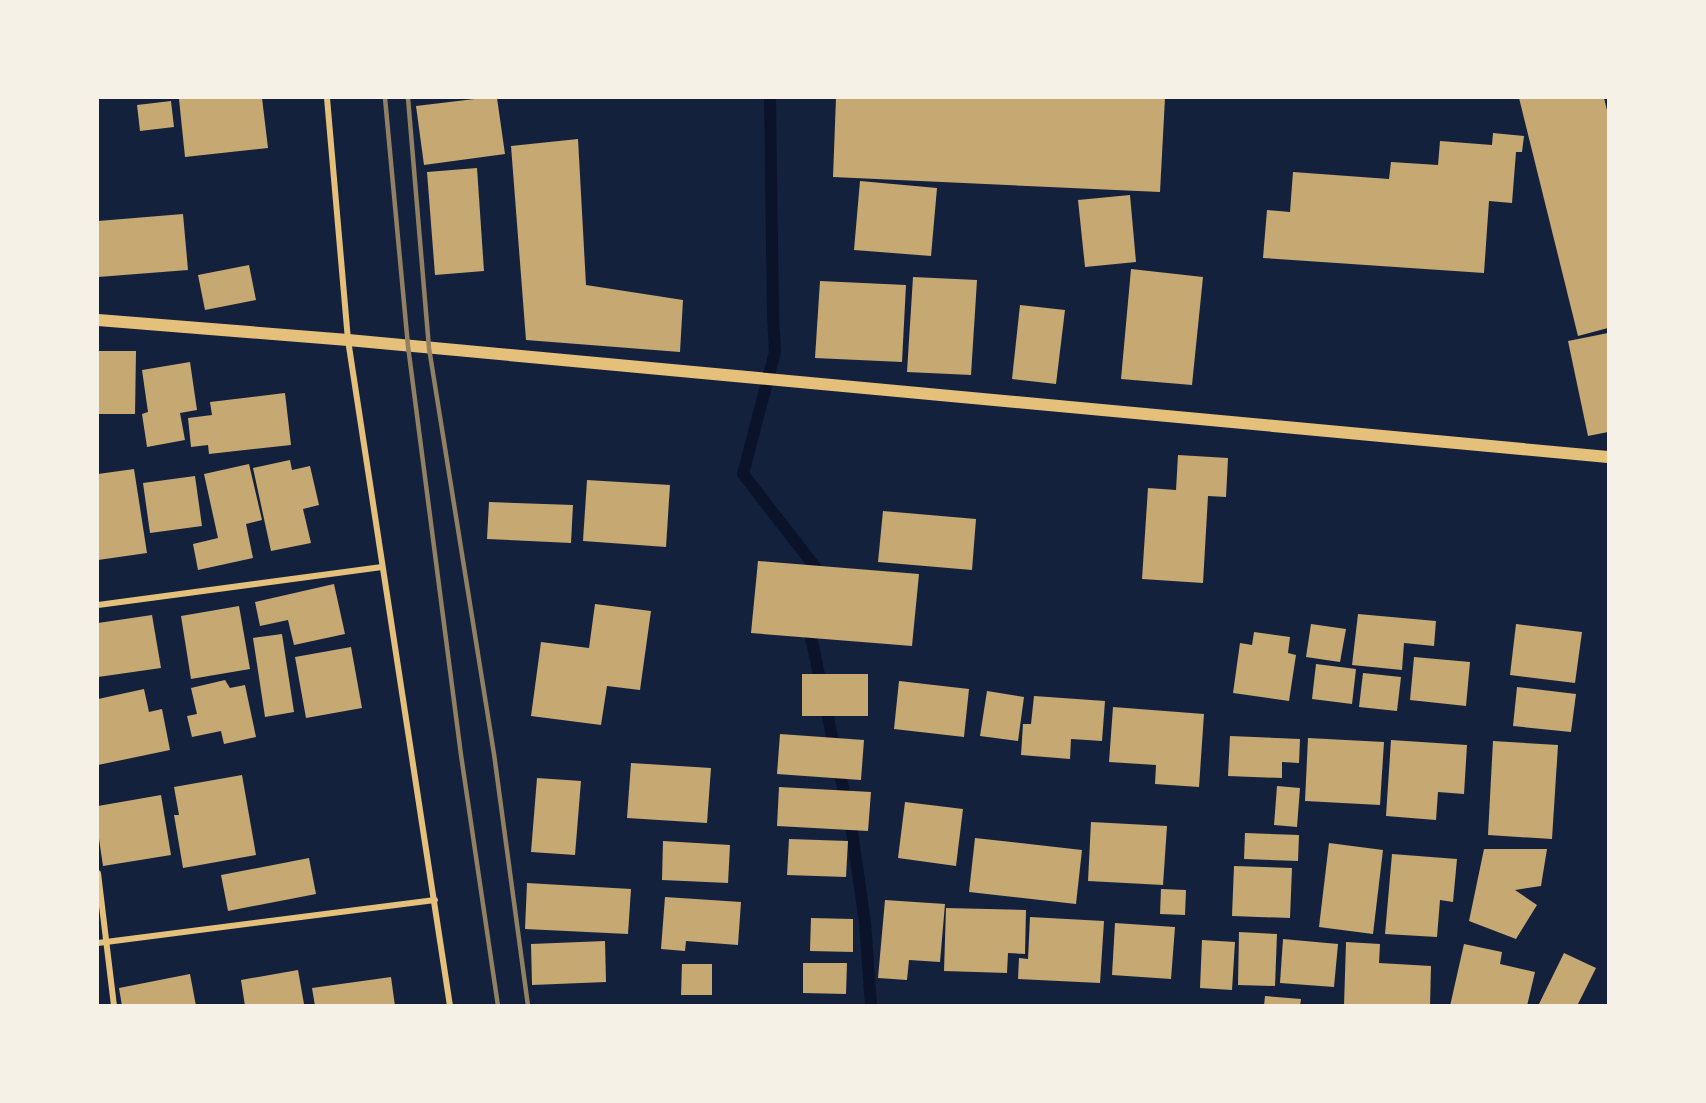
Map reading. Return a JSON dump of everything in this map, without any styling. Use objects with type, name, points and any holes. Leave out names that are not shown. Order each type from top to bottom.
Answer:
[{"type":"main road","points":[[98,320],[348,340],[1608,457]]},
{"type":"street","points":[[327,98],[348,340],[450,1005]]},
{"type":"street","points":[[98,605],[382,567]]},
{"type":"street","points":[[98,873],[114,1005]]},
{"type":"street","points":[[98,943],[435,900]]},
{"type":"building","points":[[262,98],[268,148],[185,157],[179,99]]},
{"type":"building","points":[[497,98],[505,154],[424,165],[416,106]]},
{"type":"building","points":[[836,98],[1165,98],[1160,192],[833,177]]},
{"type":"building","points":[[1519,98],[1604,98],[1608,114],[1608,328],[1578,336]]},
{"type":"building","points":[[171,101],[174,127],[140,131],[137,105]]},
{"type":"building","points":[[1493,133],[1524,136],[1522,152],[1516,152],[1512,203],[1489,201],[1484,273],[1263,258],[1267,210],[1290,212],[1293,172],[1389,179],[1391,162],[1438,165],[1440,141],[1492,145]]},
{"type":"building","points":[[578,139],[586,285],[683,300],[680,352],[526,340],[511,146]]},
{"type":"building","points":[[477,168],[484,271],[435,275],[427,172]]},
{"type":"building","points":[[860,181],[937,188],[931,256],[854,250]]},
{"type":"building","points":[[1130,195],[1136,262],[1085,267],[1078,200]]},
{"type":"building","points":[[183,214],[188,270],[98,277],[98,221]]},
{"type":"building","points":[[249,265],[256,300],[205,310],[198,275]]},
{"type":"building","points":[[1131,269],[1203,277],[1192,385],[1121,379]]},
{"type":"building","points":[[913,277],[977,280],[971,375],[907,372]]},
{"type":"building","points":[[820,281],[906,285],[902,362],[815,358]]},
{"type":"building","points":[[1020,305],[1065,310],[1056,384],[1012,379]]},
{"type":"building","points":[[1608,333],[1608,432],[1588,436],[1568,341]]},
{"type":"building","points":[[98,351],[136,351],[135,414],[98,414]]},
{"type":"building","points":[[190,362],[197,410],[180,413],[185,440],[147,447],[142,414],[148,412],[142,370]]},
{"type":"building","points":[[285,393],[291,445],[209,454],[208,445],[191,447],[188,418],[212,415],[210,402]]},
{"type":"building","points":[[1178,455],[1228,458],[1226,497],[1208,496],[1203,583],[1142,579],[1148,488],[1176,490]]},
{"type":"building","points":[[290,460],[292,470],[310,466],[319,505],[303,509],[311,543],[271,551],[253,468]]},
{"type":"building","points":[[249,464],[262,520],[246,524],[253,558],[198,570],[193,544],[218,538],[204,474]]},
{"type":"building","points":[[134,469],[147,553],[98,560],[98,474]]},
{"type":"building","points":[[195,476],[202,526],[150,533],[143,483]]},
{"type":"building","points":[[587,480],[670,485],[666,547],[583,541]]},
{"type":"building","points":[[489,502],[573,505],[571,543],[487,539]]},
{"type":"building","points":[[883,511],[976,519],[972,570],[878,562]]},
{"type":"building","points":[[758,561],[919,574],[912,646],[751,633]]},
{"type":"building","points":[[334,584],[345,634],[294,645],[288,620],[260,626],[255,602]]},
{"type":"building","points":[[595,604],[651,611],[640,690],[607,686],[601,725],[531,716],[541,642],[589,648]]},
{"type":"building","points":[[239,606],[250,669],[191,679],[181,616]]},
{"type":"building","points":[[1358,614],[1436,621],[1434,646],[1404,643],[1402,670],[1352,665]]},
{"type":"building","points":[[152,615],[161,668],[98,677],[98,623]]},
{"type":"building","points":[[1311,624],[1346,629],[1340,662],[1306,657]]},
{"type":"building","points":[[1516,624],[1582,632],[1575,683],[1510,675]]},
{"type":"building","points":[[1254,632],[1290,637],[1288,653],[1296,655],[1289,701],[1233,693],[1240,643],[1252,645]]},
{"type":"building","points":[[282,634],[294,712],[265,717],[253,638]]},
{"type":"building","points":[[351,647],[362,708],[306,718],[295,657]]},
{"type":"building","points":[[1414,657],[1470,662],[1466,706],[1410,700]]},
{"type":"building","points":[[1316,664],[1356,669],[1352,704],[1312,699]]},
{"type":"building","points":[[1363,673],[1401,677],[1397,711],[1359,707]]},
{"type":"building","points":[[802,674],[868,674],[868,716],[802,716]]},
{"type":"building","points":[[225,680],[230,688],[245,685],[256,737],[224,744],[221,731],[192,737],[187,716],[197,714],[191,688]]},
{"type":"building","points":[[899,681],[969,689],[964,737],[894,729]]},
{"type":"building","points":[[1517,687],[1576,694],[1571,732],[1513,726]]},
{"type":"building","points":[[144,689],[149,712],[162,709],[170,750],[98,765],[98,699]]},
{"type":"building","points":[[987,691],[1024,697],[1018,741],[980,736]]},
{"type":"building","points":[[1034,696],[1105,701],[1102,741],[1071,739],[1070,759],[1021,755],[1023,724],[1031,724]]},
{"type":"building","points":[[1113,707],[1204,714],[1199,787],[1155,784],[1156,765],[1109,762]]},
{"type":"building","points":[[780,734],[864,740],[861,780],[777,774]]},
{"type":"building","points":[[1230,736],[1300,739],[1299,763],[1282,762],[1282,778],[1228,776]]},
{"type":"building","points":[[1308,738],[1384,742],[1380,805],[1305,801]]},
{"type":"building","points":[[1391,740],[1467,745],[1464,794],[1438,792],[1436,820],[1386,816]]},
{"type":"building","points":[[1493,741],[1558,745],[1552,839],[1488,835]]},
{"type":"building","points":[[631,763],[711,768],[707,823],[627,818]]},
{"type":"building","points":[[242,775],[256,855],[183,868],[174,815],[179,815],[174,787]]},
{"type":"building","points":[[537,778],[581,781],[575,855],[531,852]]},
{"type":"building","points":[[1277,786],[1300,788],[1297,827],[1274,825]]},
{"type":"building","points":[[779,787],[871,792],[868,831],[777,826]]},
{"type":"building","points":[[161,795],[171,855],[103,866],[98,832],[98,806]]},
{"type":"building","points":[[905,802],[963,809],[956,866],[898,858]]},
{"type":"building","points":[[1091,822],[1167,826],[1163,885],[1088,881]]},
{"type":"building","points":[[1245,833],[1299,835],[1298,861],[1244,859]]},
{"type":"building","points":[[975,838],[1082,850],[1076,904],[969,892]]},
{"type":"building","points":[[789,839],[848,841],[846,877],[787,875]]},
{"type":"building","points":[[663,841],[730,845],[728,883],[662,880]]},
{"type":"building","points":[[1329,843],[1383,850],[1373,934],[1319,927]]},
{"type":"building","points":[[1484,849],[1547,849],[1541,886],[1515,890],[1537,905],[1516,939],[1469,921]]},
{"type":"building","points":[[1392,854],[1457,859],[1453,902],[1440,900],[1437,937],[1385,934]]},
{"type":"building","points":[[309,858],[316,894],[228,911],[221,875]]},
{"type":"building","points":[[1234,866],[1292,868],[1290,918],[1232,916]]},
{"type":"building","points":[[527,883],[631,889],[628,934],[525,929]]},
{"type":"building","points":[[1161,889],[1186,890],[1185,915],[1160,914]]},
{"type":"building","points":[[665,897],[741,902],[738,945],[686,941],[685,951],[661,949]]},
{"type":"building","points":[[885,900],[945,904],[940,962],[909,960],[907,980],[878,978]]},
{"type":"building","points":[[946,908],[1026,910],[1025,954],[1008,953],[1007,973],[944,971]]},
{"type":"building","points":[[1030,917],[1104,921],[1100,983],[1018,979],[1019,958],[1028,959]]},
{"type":"building","points":[[811,918],[853,919],[853,952],[810,951]]},
{"type":"building","points":[[1115,923],[1175,927],[1171,979],[1112,975]]},
{"type":"building","points":[[1239,932],[1277,934],[1275,986],[1238,985]]},
{"type":"building","points":[[1283,939],[1338,944],[1334,987],[1280,983]]},
{"type":"building","points":[[1202,940],[1235,942],[1232,990],[1200,988]]},
{"type":"building","points":[[605,941],[606,982],[532,985],[531,944]]},
{"type":"building","points":[[1346,942],[1380,944],[1379,963],[1431,966],[1430,1006],[1344,1006]]},
{"type":"building","points":[[1464,944],[1502,952],[1500,964],[1535,972],[1527,1006],[1450,1006]]},
{"type":"building","points":[[1564,953],[1596,968],[1577,1006],[1538,1006]]},
{"type":"building","points":[[803,963],[847,963],[846,994],[803,993]]},
{"type":"building","points":[[682,964],[712,964],[712,995],[681,995]]},
{"type":"building","points":[[298,970],[304,1004],[245,1006],[241,980]]},
{"type":"building","points":[[190,974],[196,1006],[122,1006],[119,988]]},
{"type":"building","points":[[391,977],[395,1006],[315,1006],[312,988]]},
{"type":"building","points":[[1265,996],[1301,999],[1300,1006],[1264,1006]]},
{"type":"waterway","points":[[770,98],[775,352],[743,474],[816,568],[814,579]]},
{"type":"waterway","points":[[808,623],[851,825],[865,922],[871,1006]]},
{"type":"railway","points":[[385,98],[408,346],[461,755],[498,1006]]},
{"type":"railway","points":[[408,98],[429,348],[494,754],[528,1006]]}]
